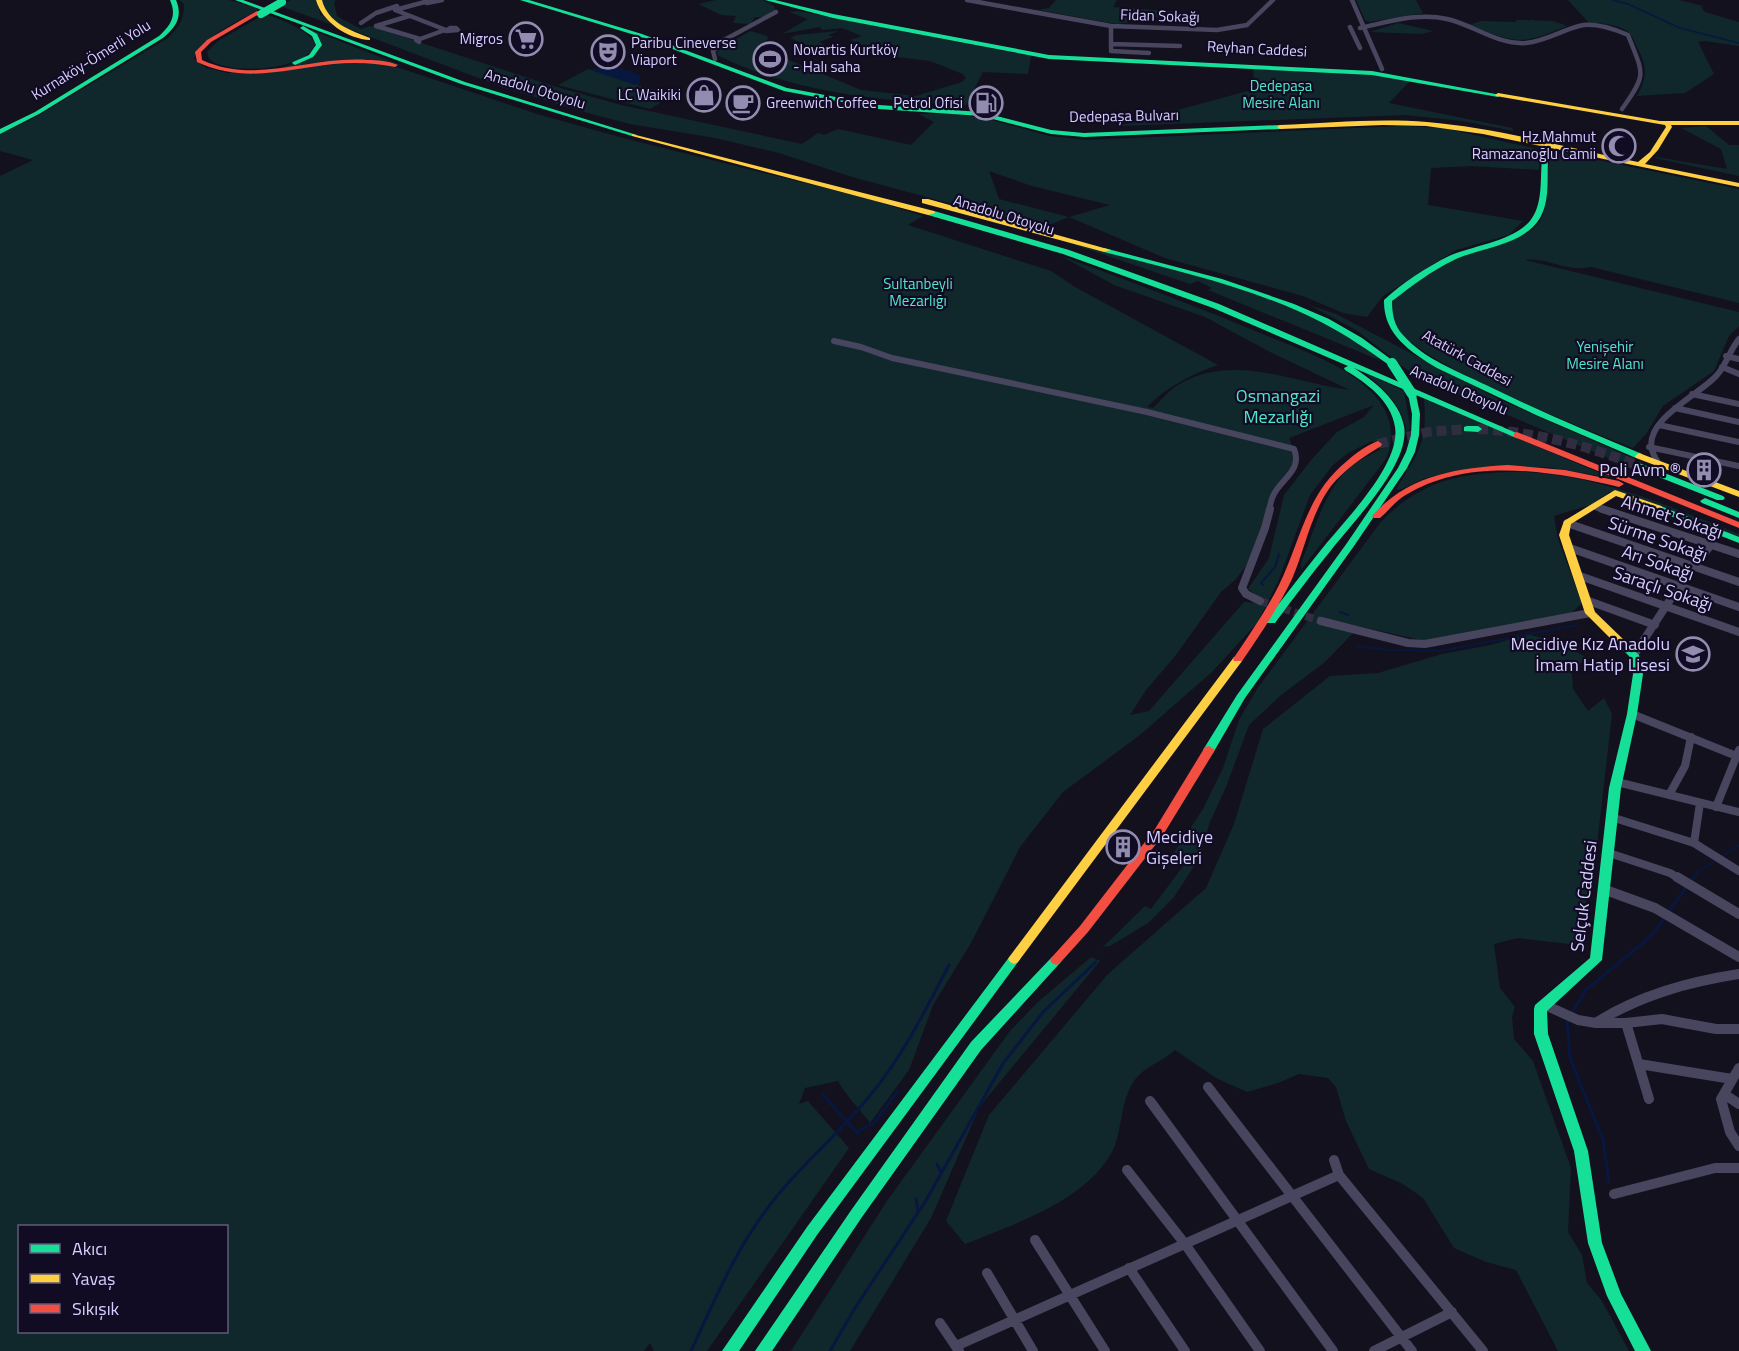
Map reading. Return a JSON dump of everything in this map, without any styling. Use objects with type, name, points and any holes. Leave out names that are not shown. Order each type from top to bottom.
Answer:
[{"type":"main road","name":"Kurnaköy-Ömerli Yolu","points":[[0,127],[86,78],[160,31],[170,17],[169,6],[164,0]]},
{"type":"main road","name":"Kurnaköy-Ömerli Yolu","points":[[0,132],[37,113],[161,37],[177,21],[178,11],[173,0]]},
{"type":"main road","name":"Anadolu Otoyolu","points":[[238,0],[257,9],[489,93],[615,130],[880,197],[989,228],[1140,277],[1261,324],[1735,520]]},
{"type":"main road","points":[[319,0],[320,10],[330,21],[382,48]]},
{"type":"main road","name":"Dedepaşa Bulvarı","points":[[523,0],[640,35],[787,86],[884,105],[981,114],[1051,132],[1075,134],[1406,123],[1465,129],[1533,143],[1549,151]]},
{"type":"main road","name":"Dedepaşa Bulvarı","points":[[535,0],[647,33],[787,86]]},
{"type":"main road","points":[[282,1],[257,9],[204,44],[198,52],[199,61],[213,69],[247,72],[340,61],[379,62],[402,66],[489,93]]},
{"type":"main road","name":"Reyhan Caddesi","points":[[780,6],[1016,52],[1072,59],[1110,57]]},
{"type":"main road","name":"Reyhan Caddesi","points":[[780,6],[1009,49],[1110,57],[1378,71],[1618,113]]},
{"type":"main road","name":"Anadolu Otoyolu","points":[[257,9],[382,48],[478,83],[589,117],[893,194],[1056,241],[1191,289],[1288,327],[1603,461],[1735,520]]},
{"type":"main road","points":[[257,9],[312,33],[319,41],[317,51],[295,63],[260,70],[227,69],[205,60],[203,52],[210,44],[257,9]]},
{"type":"main road","points":[[1378,71],[1618,113],[1665,127],[1739,122]]},
{"type":"main road","name":"Dedepaşa Bulvarı","points":[[908,107],[977,109],[1047,128],[1077,131],[1395,119],[1458,124],[1549,151],[1642,161]]},
{"type":"main road","points":[[1642,161],[1665,127],[1739,122]]},
{"type":"main road","points":[[1549,151],[1652,162],[1668,168],[1739,184]]},
{"type":"main road","name":"Atatürk Caddesi","points":[[1549,151],[1539,211],[1529,226],[1510,237],[1462,251],[1410,283],[1388,300],[1388,318],[1404,340],[1425,357],[1509,400],[1658,463],[1739,494]]},
{"type":"main road","points":[[1642,161],[1739,184]]},
{"type":"main road","points":[[893,194],[944,204],[1258,291],[1301,306],[1358,336],[1392,363],[1412,394],[1417,422],[1416,439],[1409,456],[1357,530],[1351,544]]},
{"type":"main road","points":[[1241,655],[1257,639],[1391,464],[1400,441],[1399,421],[1394,411],[1384,396],[1362,376],[1261,324]]},
{"type":"main road","points":[[730,1351],[812,1231],[1103,840],[1133,795],[1241,655],[1281,591],[1319,498],[1328,482],[1340,468],[1358,454],[1378,444]]},
{"type":"main road","points":[[1639,466],[1739,506]]},
{"type":"main road","points":[[763,1351],[857,1213],[976,1046],[1084,929],[1159,832],[1241,697],[1351,544],[1383,508],[1428,480],[1490,469],[1544,470],[1604,480],[1735,520]]},
{"type":"main road","points":[[1634,655],[1588,606],[1567,547],[1564,535],[1567,523],[1615,494],[1628,496],[1739,540]]},
{"type":"main road","name":"Selçuk Caddesi","points":[[1545,1005],[1596,960],[1611,817],[1638,674],[1634,655]]},
{"type":"main road","points":[[1545,1005],[1540,1009],[1541,1034],[1581,1151],[1595,1243],[1614,1296],[1643,1351]]},
{"type":"street","points":[[361,23],[376,13],[410,0]]},
{"type":"street","points":[[401,9],[432,0]]},
{"type":"street","points":[[401,9],[442,0]]},
{"type":"street","name":"Fidan Sokağı","points":[[967,0],[1111,26],[1206,30],[1235,28],[1254,20],[1272,0]]},
{"type":"street","points":[[1350,0],[1378,71]]},
{"type":"street","points":[[682,46],[711,47],[780,6]]},
{"type":"street","points":[[715,59],[712,54],[715,48],[780,6]]},
{"type":"street","points":[[401,9],[409,16],[447,29]]},
{"type":"street","points":[[401,9],[447,29]]},
{"type":"street","points":[[409,16],[376,26],[419,40],[447,29]]},
{"type":"street","points":[[1362,27],[1416,16],[1436,16],[1449,19],[1491,38],[1520,43],[1540,41],[1584,25],[1618,29],[1629,38],[1642,71],[1637,88],[1618,113]]},
{"type":"street","points":[[1360,48],[1350,29],[1413,18],[1433,17],[1447,20],[1492,40],[1521,44],[1548,41],[1584,26],[1614,29],[1625,36],[1638,68],[1636,80],[1618,113]]},
{"type":"street","points":[[1111,26],[1110,57],[1149,53]]},
{"type":"street","points":[[1111,44],[1180,46]]},
{"type":"street","points":[[1658,463],[1649,447],[1659,425],[1675,408],[1719,374],[1726,356],[1739,339]]},
{"type":"street","points":[[834,341],[861,347],[892,358],[1147,412],[1294,448],[1297,456],[1295,468],[1273,495],[1265,528],[1242,588],[1246,594],[1260,601]]},
{"type":"street","points":[[1726,356],[1739,359]]},
{"type":"street","points":[[1722,368],[1739,374]]},
{"type":"street","points":[[1692,394],[1739,404]]},
{"type":"street","points":[[1675,408],[1739,422]]},
{"type":"street","points":[[1659,425],[1739,442]]},
{"type":"street","points":[[1649,447],[1739,466]]},
{"type":"street","name":"Ahmet Sokağı","points":[[1595,507],[1739,554]]},
{"type":"street","name":"Sürme Sokağı","points":[[1567,523],[1739,582]]},
{"type":"street","points":[[1634,655],[1679,586],[1710,546]]},
{"type":"street","name":"Arı Sokağı","points":[[1567,547],[1739,607]]},
{"type":"street","name":"Saraçlı Sokağı","points":[[1577,575],[1739,632]]},
{"type":"street","points":[[1321,621],[1407,643],[1425,644],[1588,606],[1655,625]]},
{"type":"street","points":[[1632,714],[1738,754],[1716,807]]},
{"type":"street","points":[[1669,795],[1685,766],[1691,737]]},
{"type":"street","points":[[1617,782],[1739,812]]},
{"type":"street","points":[[1694,843],[1700,803]]},
{"type":"street","points":[[1611,817],[1694,843],[1739,871]]},
{"type":"street","points":[[1609,853],[1670,873],[1739,914]]},
{"type":"street","points":[[1603,889],[1655,908],[1739,957]]},
{"type":"street","points":[[1596,1023],[1632,1002],[1701,979],[1739,974]]},
{"type":"street","points":[[1545,1005],[1578,1020],[1596,1023],[1626,1023],[1662,1018],[1716,1029],[1739,1029]]},
{"type":"street","points":[[1626,1023],[1649,1099]]},
{"type":"street","points":[[1639,1064],[1732,1079]]},
{"type":"street","points":[[1739,1068],[1721,1099],[1730,1132],[1739,1146]]},
{"type":"street","points":[[1208,1087],[1412,1351]]},
{"type":"street","points":[[1724,1094],[1739,1104]]},
{"type":"street","points":[[1150,1101],[1333,1351]]},
{"type":"street","points":[[1334,1160],[1340,1175],[1483,1351]]},
{"type":"street","points":[[1614,1194],[1715,1168],[1739,1168]]},
{"type":"street","points":[[1127,1170],[1185,1244],[1260,1351]]},
{"type":"street","points":[[940,1323],[957,1348],[1014,1319],[1340,1175]]},
{"type":"street","points":[[1035,1240],[1105,1351]]},
{"type":"street","points":[[1129,1268],[1185,1351]]},
{"type":"street","points":[[987,1273],[1033,1351]]},
{"type":"street","points":[[1374,1351],[1452,1312]]},
{"type":"green space","points":[[179,0],[229,0],[259,9],[222,30],[204,44],[194,59],[206,68],[228,73],[345,62],[391,65],[537,114],[627,139],[869,199],[923,216],[908,225],[1051,271],[1075,287],[1218,365],[1180,382],[1162,393],[1147,407],[1153,408],[1176,386],[1197,376],[1219,371],[1262,372],[1350,390],[1272,353],[1205,317],[1114,285],[1061,256],[1189,304],[1324,360],[1365,386],[1376,397],[1389,419],[1391,435],[1386,459],[1301,570],[1301,563],[1332,490],[1355,463],[1383,448],[1372,441],[1348,453],[1333,465],[1310,495],[1278,582],[1257,623],[1212,672],[1140,735],[1063,792],[1020,847],[971,943],[933,1005],[909,1070],[870,1123],[838,1081],[805,1088],[799,1104],[808,1101],[849,1148],[707,1351],[654,1351],[650,1343],[644,1351],[0,1351],[0,176],[33,160],[0,151],[0,134],[34,118],[168,38],[180,23],[184,4]],"holes":[[[1374,405],[1364,417],[1337,432],[1284,495],[1269,558],[1248,589],[1262,599],[1258,603],[1244,602],[1149,711],[1130,715],[1146,690],[1176,655],[1221,592],[1236,579],[1246,566],[1255,550],[1266,510],[1276,486],[1291,467],[1296,455],[1289,438]]]},
{"type":"green space","points":[[291,0],[317,0],[320,14],[336,26],[280,6]]},
{"type":"green space","points":[[322,0],[336,0],[334,3],[337,16],[361,29],[370,26],[553,86],[621,105],[802,144],[818,133],[824,135],[838,129],[911,145],[934,122],[919,114],[954,114],[988,119],[1049,136],[1086,140],[1403,126],[1443,128],[1537,149],[1540,152],[1539,170],[1472,166],[1431,168],[1428,205],[1523,221],[1509,235],[1456,250],[1383,296],[1367,317],[1343,313],[1303,296],[1165,258],[1069,217],[1042,228],[852,177],[779,153],[715,138],[630,124],[591,114],[502,87],[344,27],[329,18]],"holes":[[[989,171],[1032,186],[1110,205],[1069,217],[999,199]]]},
{"type":"green space","points":[[716,0],[763,0],[774,6],[775,10],[763,17],[755,17],[750,24],[733,23],[736,16],[721,15],[698,4]]},
{"type":"green space","points":[[1056,0],[1117,0],[1113,7],[1180,12],[1189,18],[1127,17],[1129,22],[1116,24],[1038,10],[1049,8]]},
{"type":"green space","points":[[1356,0],[1416,0],[1423,13],[1370,22],[1365,20]]},
{"type":"green space","points":[[1568,0],[1679,0],[1703,6],[1701,7],[1705,12],[1739,22],[1739,46],[1698,42],[1714,74],[1685,93],[1637,96],[1645,72],[1640,54],[1630,34],[1614,25],[1589,23]]},
{"type":"green space","points":[[798,11],[1031,56],[1028,74],[983,72],[966,105],[903,101],[839,93],[776,78],[717,55],[718,49],[751,31],[767,36],[768,39],[759,45],[761,48],[861,90],[916,96],[962,82],[966,78],[963,74],[930,61],[890,56],[850,40],[862,36],[842,28],[822,30],[820,27],[782,34],[808,19],[789,12]]},
{"type":"green space","points":[[265,14],[293,25],[311,37],[316,43],[310,52],[299,60],[267,68],[233,68],[209,59],[207,52],[218,41]]},
{"type":"green space","points":[[1516,20],[1553,21],[1567,26],[1538,37],[1518,40],[1498,36],[1469,25],[1481,21],[1516,22]]},
{"type":"green space","points":[[1398,23],[1433,31],[1421,34],[1370,32]]},
{"type":"green space","points":[[309,29],[403,66],[375,61],[276,69],[293,64],[320,49]]},
{"type":"green space","points":[[839,31],[828,35],[833,37],[819,42],[825,45],[814,48],[790,38],[796,35]]},
{"type":"green space","points":[[618,68],[633,72],[640,77],[640,83],[637,85],[673,95],[650,109],[558,85],[588,69]]},
{"type":"green space","name":"Dedepaşa Mesire Alanı","points":[[1253,69],[1367,74],[1411,80],[1389,103],[1512,128],[1514,131],[1463,121],[1405,115],[1119,126],[1255,89]]},
{"type":"green space","points":[[1706,126],[1729,145],[1739,145],[1739,176],[1655,158],[1727,169],[1721,149],[1681,128]]},
{"type":"green space","name":"Yenişehir Mesire Alanı","points":[[1563,153],[1739,189],[1739,303],[1591,267],[1574,268],[1525,260],[1739,312],[1739,326],[1729,336],[1714,371],[1663,406],[1646,434],[1633,448],[1470,378],[1413,344],[1398,329],[1393,317],[1392,303],[1397,296],[1429,273],[1475,249],[1508,240],[1532,230],[1542,218],[1546,202],[1550,158],[1555,154]]},
{"type":"green space","points":[[1049,236],[1240,288],[1302,309],[1350,336],[1379,358],[1208,290],[1212,288],[1198,281],[1190,284]]},
{"type":"green space","points":[[1309,305],[1336,314],[1496,398],[1632,458],[1627,466],[1414,375],[1356,330]]},
{"type":"green space","points":[[1364,372],[1404,391],[1410,426],[1407,444],[1407,432],[1395,403]]},
{"type":"green space","points":[[1424,399],[1612,478],[1548,467],[1445,473],[1426,478],[1399,490],[1396,489],[1420,447],[1425,414]]},
{"type":"green space","points":[[1522,472],[1579,479],[1633,494],[1739,534],[1739,539],[1618,492],[1609,492],[1593,504],[1554,516],[1558,539],[1582,603],[1570,614],[1425,641],[1336,621],[1319,624],[1353,633],[1325,662],[1280,696],[1249,725],[1210,822],[1198,860],[1174,897],[1148,923],[1110,946],[1103,947],[1145,906],[1151,909],[1187,861],[1173,854],[1203,809],[1223,768],[1239,720],[1257,689],[1380,523],[1411,496],[1445,481],[1481,474]]},
{"type":"green space","points":[[1527,634],[1557,642],[1586,657],[1572,673],[1573,689],[1588,711],[1604,698],[1612,714],[1597,845],[1577,945],[1518,938],[1494,944],[1500,988],[1515,1007],[1512,1017],[1514,1039],[1533,1061],[1571,1168],[1568,1232],[1582,1255],[1587,1283],[1602,1301],[1629,1351],[1558,1351],[1516,1270],[1486,1262],[1454,1248],[1423,1198],[1403,1184],[1369,1169],[1346,1121],[1336,1087],[1328,1078],[1299,1074],[1247,1092],[1216,1078],[1175,1050],[1142,1072],[1132,1084],[1113,1150],[1101,1168],[1086,1183],[1048,1209],[965,1244],[946,1221],[989,1115],[1108,974],[1206,888],[1234,824],[1263,729],[1330,676],[1378,673],[1442,654],[1491,645]]},
{"type":"green space","points":[[1091,957],[1100,961],[980,1106],[931,1218],[850,1351],[791,1351],[887,1201],[1010,1031],[1038,1002]]},
{"type":"water","points":[[618,68],[633,72],[640,77],[640,83],[635,85],[588,69]]},
{"type":"waterway","points":[[1613,0],[1628,4],[1680,28],[1739,43]]},
{"type":"waterway","points":[[1263,585],[1261,583],[1275,567],[1279,554]]},
{"type":"waterway","points":[[1340,612],[1348,615]]},
{"type":"waterway","points":[[1357,646],[1390,650],[1440,651],[1577,625]]},
{"type":"waterway","points":[[1724,855],[1739,845]]},
{"type":"waterway","points":[[1693,879],[1698,872],[1716,860]]},
{"type":"waterway","points":[[1669,911],[1686,888]]},
{"type":"waterway","points":[[1572,1012],[1586,990],[1650,937],[1664,919]]},
{"type":"waterway","points":[[830,1351],[855,1308],[925,1202],[1004,1062],[1044,1011],[1096,962]]},
{"type":"waterway","points":[[847,1122],[892,1067],[949,965]]},
{"type":"waterway","points":[[1567,1020],[1570,1058],[1603,1140],[1609,1183]]},
{"type":"waterway","points":[[856,1132],[874,1123],[898,1091]]},
{"type":"waterway","points":[[823,1095],[847,1122]]},
{"type":"waterway","points":[[691,1351],[724,1280],[753,1229],[788,1183],[847,1122]]},
{"type":"waterway","points":[[847,1122],[856,1132]]},
{"type":"waterway","points":[[937,1164],[941,1173]]},
{"type":"waterway","points":[[916,1199],[918,1211]]},
{"type":"tunnel","points":[[1378,444],[1428,432],[1467,429]]},
{"type":"tunnel","points":[[1478,429],[1540,436],[1600,452],[1639,466]]},
{"type":"tunnel","points":[[1260,601],[1321,621]]},
{"type":"traffic: fast","points":[[0,132],[37,113],[161,37],[170,29],[177,16],[173,0]]},
{"type":"traffic: fast","points":[[238,0],[463,83],[634,135]]},
{"type":"traffic: fast","points":[[523,0],[640,35],[786,90],[879,107],[981,114],[1051,132],[1084,135],[1280,127]]},
{"type":"traffic: fast","points":[[768,0],[833,16],[1049,57],[1372,73],[1498,95]]},
{"type":"traffic: fast","points":[[261,14],[282,2]]},
{"type":"traffic: fast","points":[[295,63],[311,56],[319,45],[315,35],[303,28]]},
{"type":"traffic: fast","points":[[1545,159],[1541,204],[1530,226],[1497,243],[1450,259],[1418,278],[1388,300],[1391,322],[1404,341],[1421,355],[1440,366],[1539,413],[1639,456]]},
{"type":"traffic: fast","points":[[931,213],[1066,252],[1216,306],[1517,435]]},
{"type":"traffic: fast","points":[[1107,250],[1220,280],[1291,305],[1360,340],[1392,363]]},
{"type":"traffic: fast","points":[[1392,363],[1412,394]]},
{"type":"traffic: fast","points":[[1271,621],[1369,497],[1390,466],[1397,451],[1400,438],[1397,416],[1376,388],[1348,368]]},
{"type":"traffic: fast","points":[[1209,750],[1241,697],[1403,468],[1415,435],[1416,414],[1412,394]]},
{"type":"traffic: fast","points":[[1467,429],[1478,429]]},
{"type":"traffic: fast","points":[[1639,466],[1720,498]]},
{"type":"traffic: fast","points":[[1705,501],[1739,515]]},
{"type":"traffic: fast","points":[[1658,508],[1739,540]]},
{"type":"traffic: fast","points":[[1620,642],[1634,655],[1638,674],[1632,714],[1615,788],[1596,960],[1540,1009],[1541,1034],[1581,1151],[1595,1243],[1614,1296],[1643,1351]]},
{"type":"traffic: fast","points":[[730,1351],[812,1231],[1014,959]]},
{"type":"traffic: fast","points":[[763,1351],[857,1213],[976,1046],[1056,960]]},
{"type":"traffic: slow","points":[[319,0],[325,15],[337,26],[368,39]]},
{"type":"traffic: slow","points":[[1498,95],[1660,123],[1739,123]]},
{"type":"traffic: slow","points":[[1638,165],[1648,158],[1660,143],[1669,127],[1666,122]]},
{"type":"traffic: slow","points":[[1280,127],[1383,123],[1426,124],[1483,132],[1739,185]]},
{"type":"traffic: slow","points":[[634,135],[931,213]]},
{"type":"traffic: slow","points":[[925,201],[1107,250]]},
{"type":"traffic: slow","points":[[1639,456],[1739,494]]},
{"type":"traffic: slow","points":[[1620,642],[1590,613],[1564,535],[1567,523],[1615,493],[1658,508]]},
{"type":"traffic: slow","points":[[1014,959],[1238,659]]},
{"type":"traffic: jam","points":[[257,13],[209,41],[198,52],[199,61],[231,72],[248,73],[342,61],[395,65]]},
{"type":"traffic: jam","points":[[1517,435],[1739,525]]},
{"type":"traffic: jam","points":[[1238,659],[1283,587],[1311,516],[1327,486],[1339,472],[1378,444]]},
{"type":"traffic: jam","points":[[1377,516],[1401,494],[1426,482],[1480,469],[1536,469],[1619,484]]},
{"type":"traffic: jam","points":[[1056,960],[1084,929],[1159,832],[1209,750]]},
{"type":"place","name":"Migros","points":[[526,39]]},
{"type":"place","name":"Paribu Cineverse Viaport","points":[[608,52]]},
{"type":"place","name":"Novartis Kurtköy - Halı saha","points":[[770,59]]},
{"type":"place","name":"LC Waikiki","points":[[704,95]]},
{"type":"place","name":"Greenwich Coffee","points":[[743,103]]},
{"type":"place","name":"Petrol Ofisi","points":[[986,103]]},
{"type":"place","name":"Hz.Mahmut Ramazanoğlu Camii","points":[[1619,146]]},
{"type":"place","name":"Poli Avm ®","points":[[1704,470]]},
{"type":"place","name":"Mecidiye Kız Anadolu İmam Hatip Lisesi","points":[[1693,654]]},
{"type":"place","name":"Mecidiye Gişeleri","points":[[1123,847]]},
{"type":"park label","name":"Sultanbeyli Mezarlığı","points":[[918,292]]},
{"type":"park label","name":"Osmangazi Mezarlığı","points":[[1278,406]]}]
